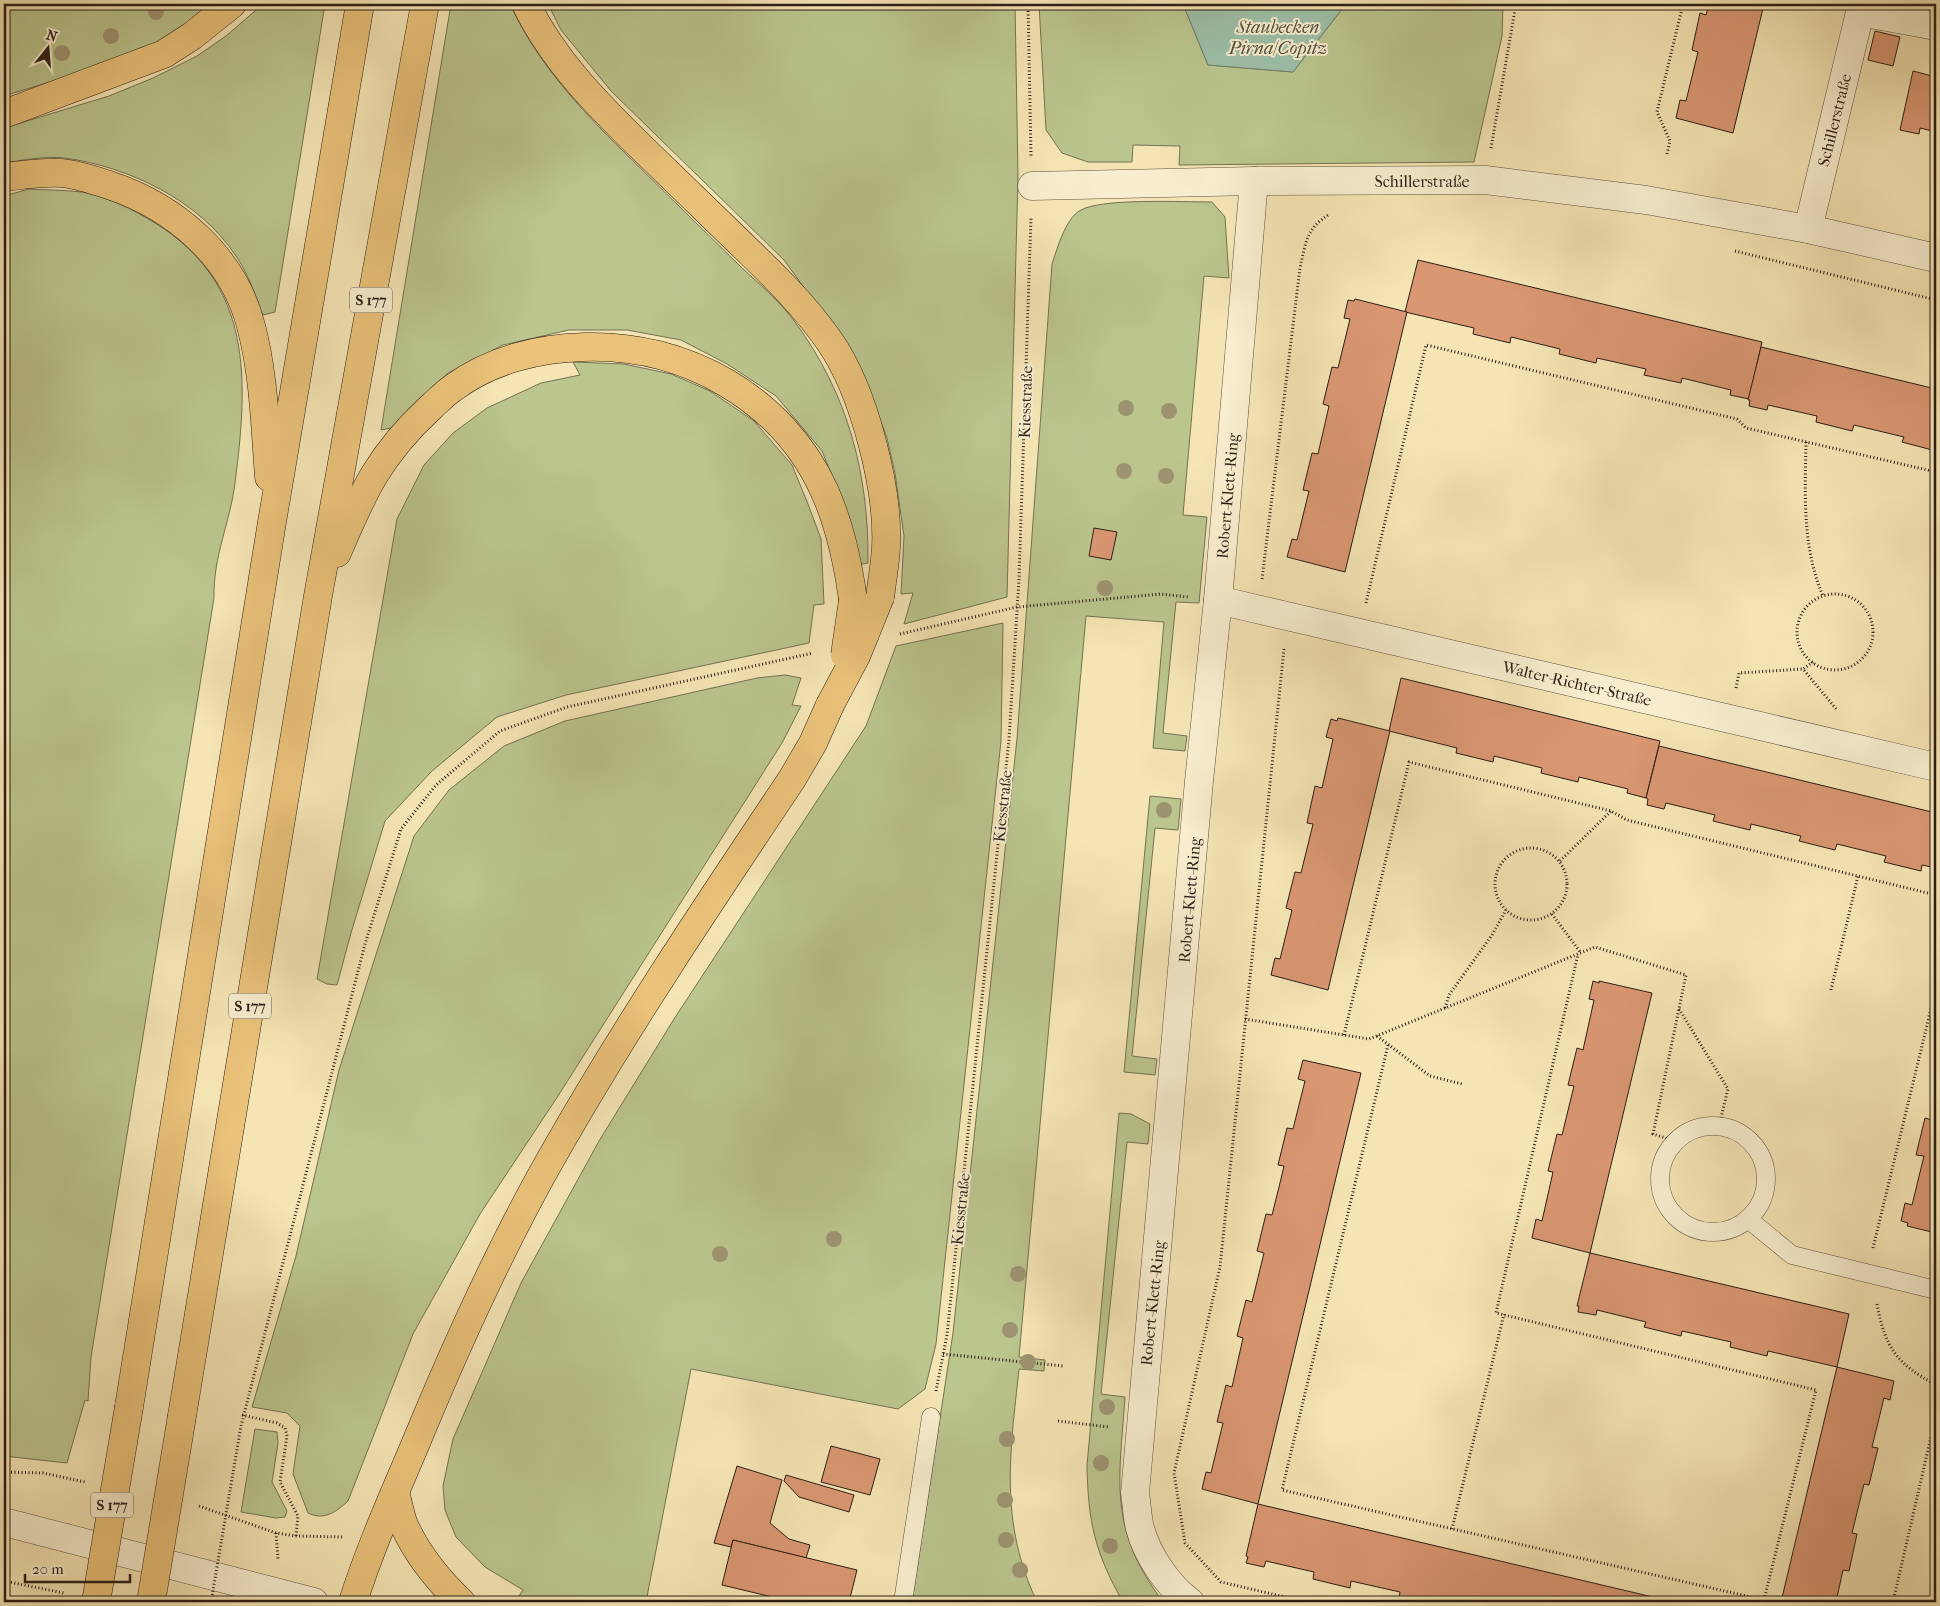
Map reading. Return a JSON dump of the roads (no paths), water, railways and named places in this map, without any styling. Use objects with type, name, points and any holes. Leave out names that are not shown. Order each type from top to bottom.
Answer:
[{"type":"highway","points":[[4,114],[164,54],[192,36],[232,4]]},
{"type":"highway","name":"S 177","points":[[96,1602],[272,522],[360,4]]},
{"type":"highway","name":"S 177","points":[[151,1602],[318,596],[424,4]]},
{"type":"highway","points":[[353,1602],[369,1556],[459,1338],[505,1244],[556,1148],[720,887],[792,779],[813,743],[830,705],[856,656],[880,597],[886,547],[884,514],[873,444],[849,374],[831,344],[803,306],[771,273],[593,100],[563,62],[526,4]]},
{"type":"highway","points":[[4,177],[62,173],[97,181],[133,193],[178,219],[206,244],[240,295],[251,324],[261,378],[272,522]]},
{"type":"highway","points":[[318,596],[358,503],[378,466],[404,432],[453,388],[485,369],[520,356],[559,347],[599,346],[642,351],[694,366],[726,382],[755,402],[784,430],[805,456],[824,490],[846,556],[853,600],[845,656],[830,705]]},
{"type":"highway","points":[[395,1492],[404,1524],[420,1554],[447,1588],[461,1602]]},
{"type":"street","name":"Schillerstraße","points":[[1808,229],[1861,8],[1936,26]]},
{"type":"street","name":"Schillerstraße","points":[[1032,186],[1254,181],[1485,180],[1646,200],[1808,229],[1936,258]]},
{"type":"street","name":"Robert-Klett-Ring","points":[[1190,1602],[1182,1596],[1154,1560],[1140,1529],[1136,1493],[1140,1431],[1218,600],[1254,181]]},
{"type":"street","name":"Walter-Richter-Straße","points":[[1218,600],[1936,767]]},
{"type":"street","points":[[4,1522],[314,1602]]},
{"type":"lane","points":[[1719,1126],[1746,1137],[1756,1149],[1763,1162],[1766,1177],[1764,1192],[1758,1206],[1748,1219],[1734,1227],[1719,1232],[1702,1231],[1687,1225],[1674,1215],[1664,1202],[1660,1186],[1660,1169],[1666,1154],[1675,1141],[1688,1132],[1702,1127],[1719,1126]]},
{"type":"lane","points":[[1748,1219],[1792,1255],[1936,1290]]},
{"type":"lane","points":[[902,1602],[931,1417]]},
{"type":"water","name":"Staubecken Pirna/Copitz","points":[[1183,4],[1346,4],[1293,72],[1208,65]]}]
